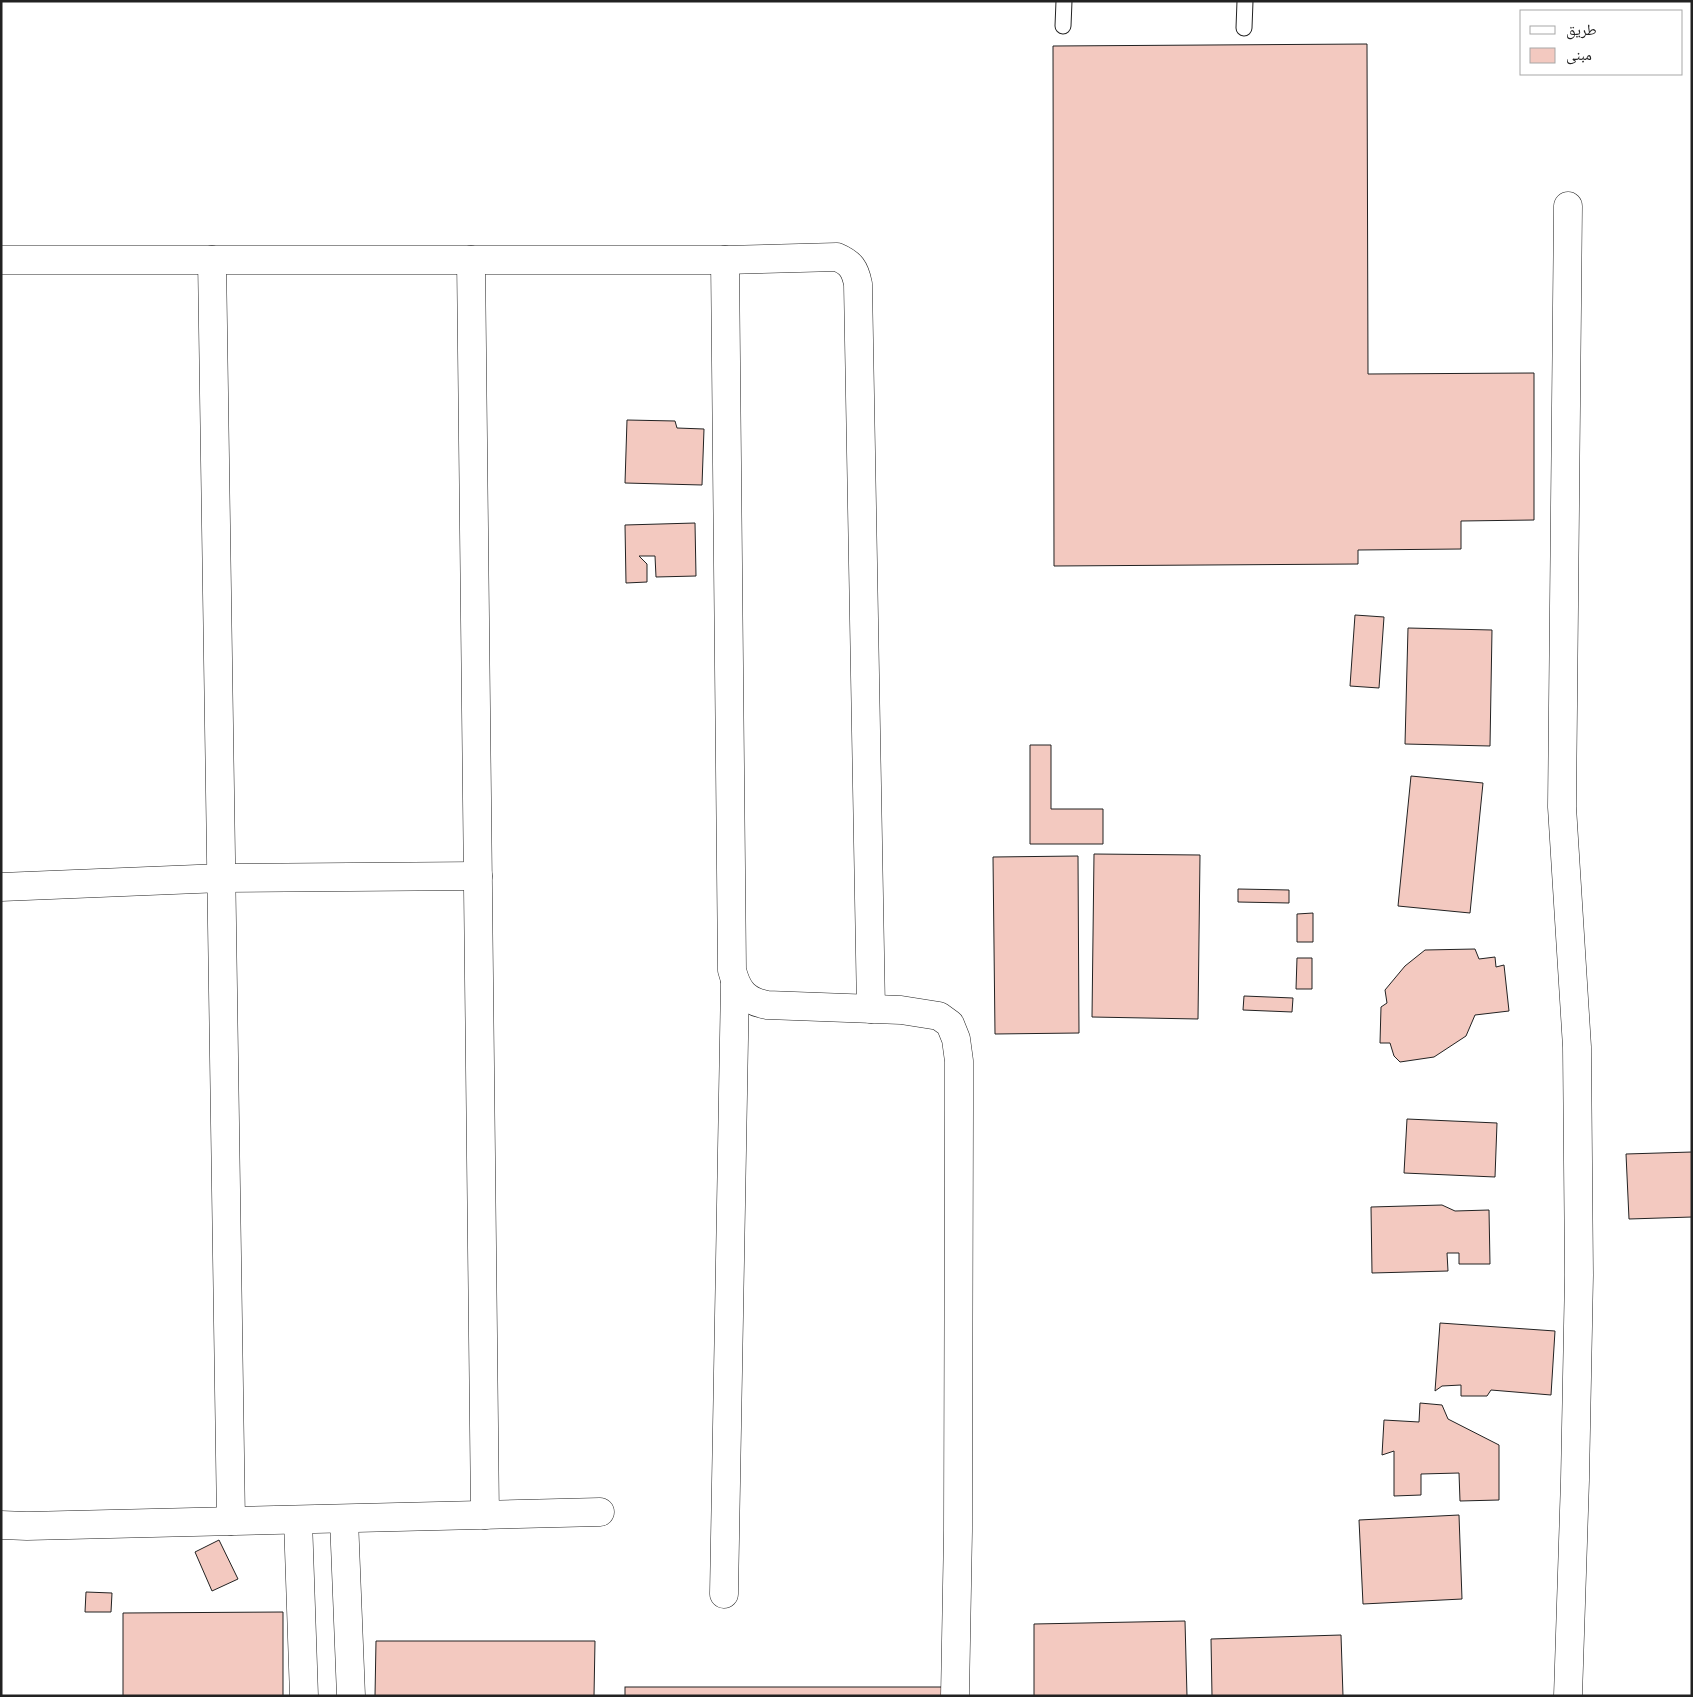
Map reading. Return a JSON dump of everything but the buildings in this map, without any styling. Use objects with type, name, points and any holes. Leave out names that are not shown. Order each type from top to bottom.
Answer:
[{"type":"street","points":[[1568,206],[1562,807],[1577,1047],[1579,1275],[1568,1696]]},
{"type":"street","points":[[1,260],[725,260],[837,257],[848,262],[855,271],[858,284],[871,1009]]},
{"type":"street","points":[[212,260],[231,1522]]},
{"type":"street","points":[[471,260],[485,1515]]},
{"type":"street","points":[[724,1594],[735,983],[732,970],[725,260]]},
{"type":"street","points":[[1,887],[222,878],[478,876]]},
{"type":"street","points":[[735,983],[745,997],[756,1003],[767,1005],[901,1010],[939,1016],[950,1024],[956,1039],[959,1061],[959,1472],[955,1696]]},
{"type":"street","points":[[1,1525],[231,1522],[600,1512]]},
{"type":"street","points":[[344,1519],[350,1696]]},
{"type":"street","points":[[298,1520],[304,1696]]},
{"type":"lane","points":[[1063,26],[1064,1]]},
{"type":"lane","points":[[1244,28],[1245,1]]}]
